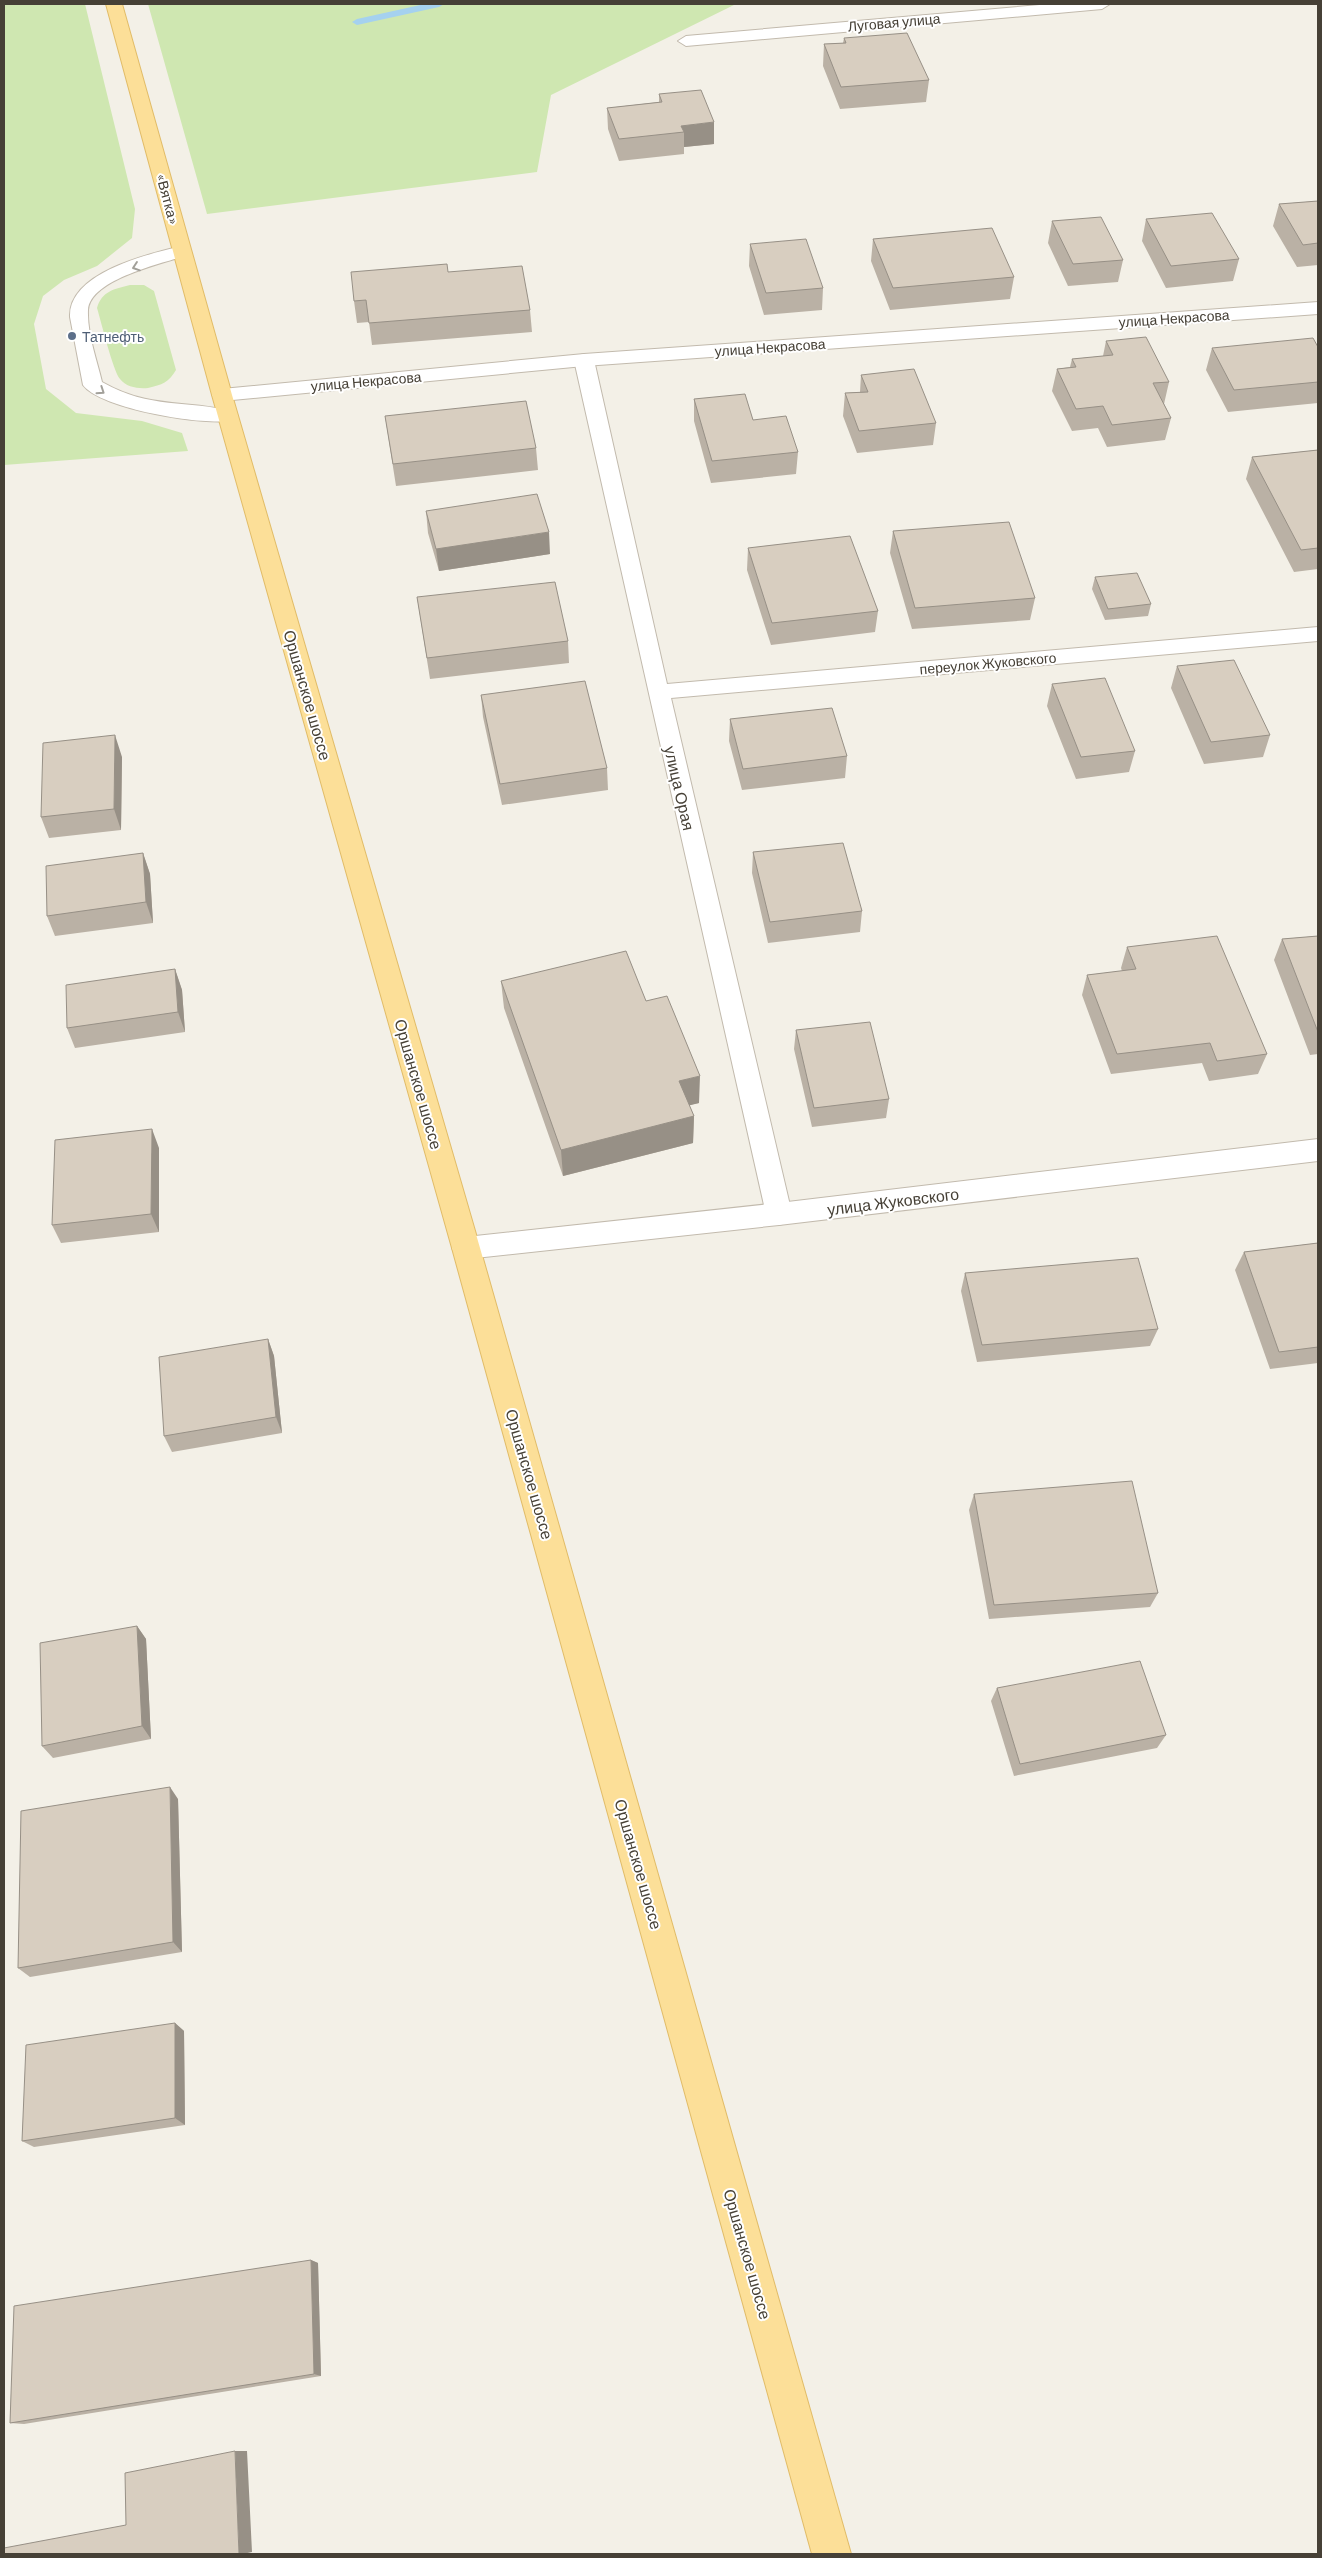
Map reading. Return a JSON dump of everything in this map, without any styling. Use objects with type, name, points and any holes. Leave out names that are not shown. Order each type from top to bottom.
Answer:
[{"type":"main road","name":"«Вятка»","points":[[114,4],[225,405]]},
{"type":"main road","name":"Оршанское шоссе","points":[[225,405],[466,1248],[832,2554]]},
{"type":"street","name":"Луговая улица","points":[[686,41],[1102,4]]},
{"type":"street","name":"улица Некрасова","points":[[182,251],[105,278],[87,291],[79,308],[93,385],[111,398],[140,407],[225,405],[584,360],[1317,311]]},
{"type":"street","name":"улица Орая","points":[[584,360],[658,692],[779,1214]]},
{"type":"street","name":"переулок Жуковского","points":[[658,692],[1318,634]]},
{"type":"street","name":"улица Жуковского","points":[[466,1248],[779,1214],[1318,1150]]},
{"type":"green space","points":[[4,4],[85,4],[135,209],[132,238],[97,266],[64,280],[43,296],[34,324],[46,389],[76,413],[142,421],[182,433],[188,451],[4,465]]},
{"type":"green space","points":[[148,4],[736,4],[551,95],[537,172],[207,214]]},
{"type":"green space","points":[[130,285],[144,285],[154,291],[176,370],[165,382],[148,388],[132,387],[120,379],[97,308],[105,294]]},
{"type":"building","points":[[907,33],[929,80],[841,87],[824,44],[846,43],[844,38]]},
{"type":"building","points":[[701,90],[714,122],[681,126],[684,132],[619,139],[607,108],[662,102],[659,94]]},
{"type":"building","points":[[1318,201],[1318,243],[1303,245],[1279,204]]},
{"type":"building","points":[[1212,213],[1239,259],[1171,266],[1146,219]]},
{"type":"building","points":[[1101,217],[1123,260],[1073,264],[1052,221]]},
{"type":"building","points":[[992,228],[1014,277],[893,288],[873,239]]},
{"type":"building","points":[[806,239],[823,288],[766,293],[750,244]]},
{"type":"building","points":[[447,264],[448,272],[522,266],[530,310],[369,323],[366,300],[354,301],[351,272]]},
{"type":"building","points":[[1146,337],[1169,382],[1153,383],[1171,418],[1112,425],[1103,406],[1076,409],[1057,369],[1076,367],[1072,359],[1113,355],[1106,341]]},
{"type":"building","points":[[1313,338],[1318,347],[1318,382],[1234,390],[1212,348]]},
{"type":"building","points":[[914,369],[936,423],[859,431],[845,393],[868,392],[861,375]]},
{"type":"building","points":[[745,394],[753,420],[786,416],[798,452],[712,461],[694,399]]},
{"type":"building","points":[[526,401],[536,448],[393,464],[385,416]]},
{"type":"building","points":[[1318,450],[1318,548],[1301,550],[1252,457]]},
{"type":"building","points":[[537,494],[549,532],[436,549],[426,511]]},
{"type":"building","points":[[1009,522],[1035,598],[915,608],[893,531]]},
{"type":"building","points":[[850,536],[878,611],[772,623],[748,548]]},
{"type":"building","points":[[1137,573],[1151,604],[1108,609],[1095,577]]},
{"type":"building","points":[[555,582],[568,641],[427,658],[417,597]]},
{"type":"building","points":[[1234,660],[1270,735],[1211,742],[1177,666]]},
{"type":"building","points":[[1105,678],[1135,751],[1081,757],[1052,684]]},
{"type":"building","points":[[585,681],[607,768],[500,784],[481,695]]},
{"type":"building","points":[[832,708],[847,756],[743,769],[730,719]]},
{"type":"building","points":[[115,735],[114,809],[41,817],[43,743]]},
{"type":"building","points":[[843,843],[862,911],[770,922],[753,852]]},
{"type":"building","points":[[143,853],[146,902],[47,916],[46,866]]},
{"type":"building","points":[[1217,936],[1267,1054],[1217,1061],[1210,1043],[1117,1054],[1087,975],[1136,969],[1127,947]]},
{"type":"building","points":[[1318,936],[1318,1032],[1282,939]]},
{"type":"building","points":[[626,951],[646,1001],[667,996],[700,1076],[679,1081],[694,1116],[561,1150],[501,981]]},
{"type":"building","points":[[175,969],[178,1012],[67,1028],[66,985]]},
{"type":"building","points":[[870,1022],[889,1099],[814,1108],[796,1030]]},
{"type":"building","points":[[152,1129],[151,1214],[52,1225],[55,1140]]},
{"type":"building","points":[[1318,1243],[1318,1347],[1279,1352],[1244,1252]]},
{"type":"building","points":[[1138,1258],[1158,1329],[982,1345],[965,1273]]},
{"type":"building","points":[[268,1339],[276,1417],[164,1436],[159,1357]]},
{"type":"building","points":[[1132,1481],[1158,1593],[994,1605],[974,1494]]},
{"type":"building","points":[[137,1626],[142,1726],[42,1746],[40,1643]]},
{"type":"building","points":[[1140,1661],[1166,1735],[1020,1764],[997,1688]]},
{"type":"building","points":[[170,1787],[173,1942],[18,1968],[21,1811]]},
{"type":"building","points":[[175,2023],[175,2118],[22,2141],[26,2045]]},
{"type":"building","points":[[311,2260],[314,2374],[10,2423],[14,2306]]},
{"type":"building","points":[[235,2451],[239,2554],[4,2554],[4,2548],[126,2525],[125,2473]]},
{"type":"waterway","points":[[357,22],[439,4]]},
{"type":"place","name":"Татнефть","points":[[72,336]]}]
